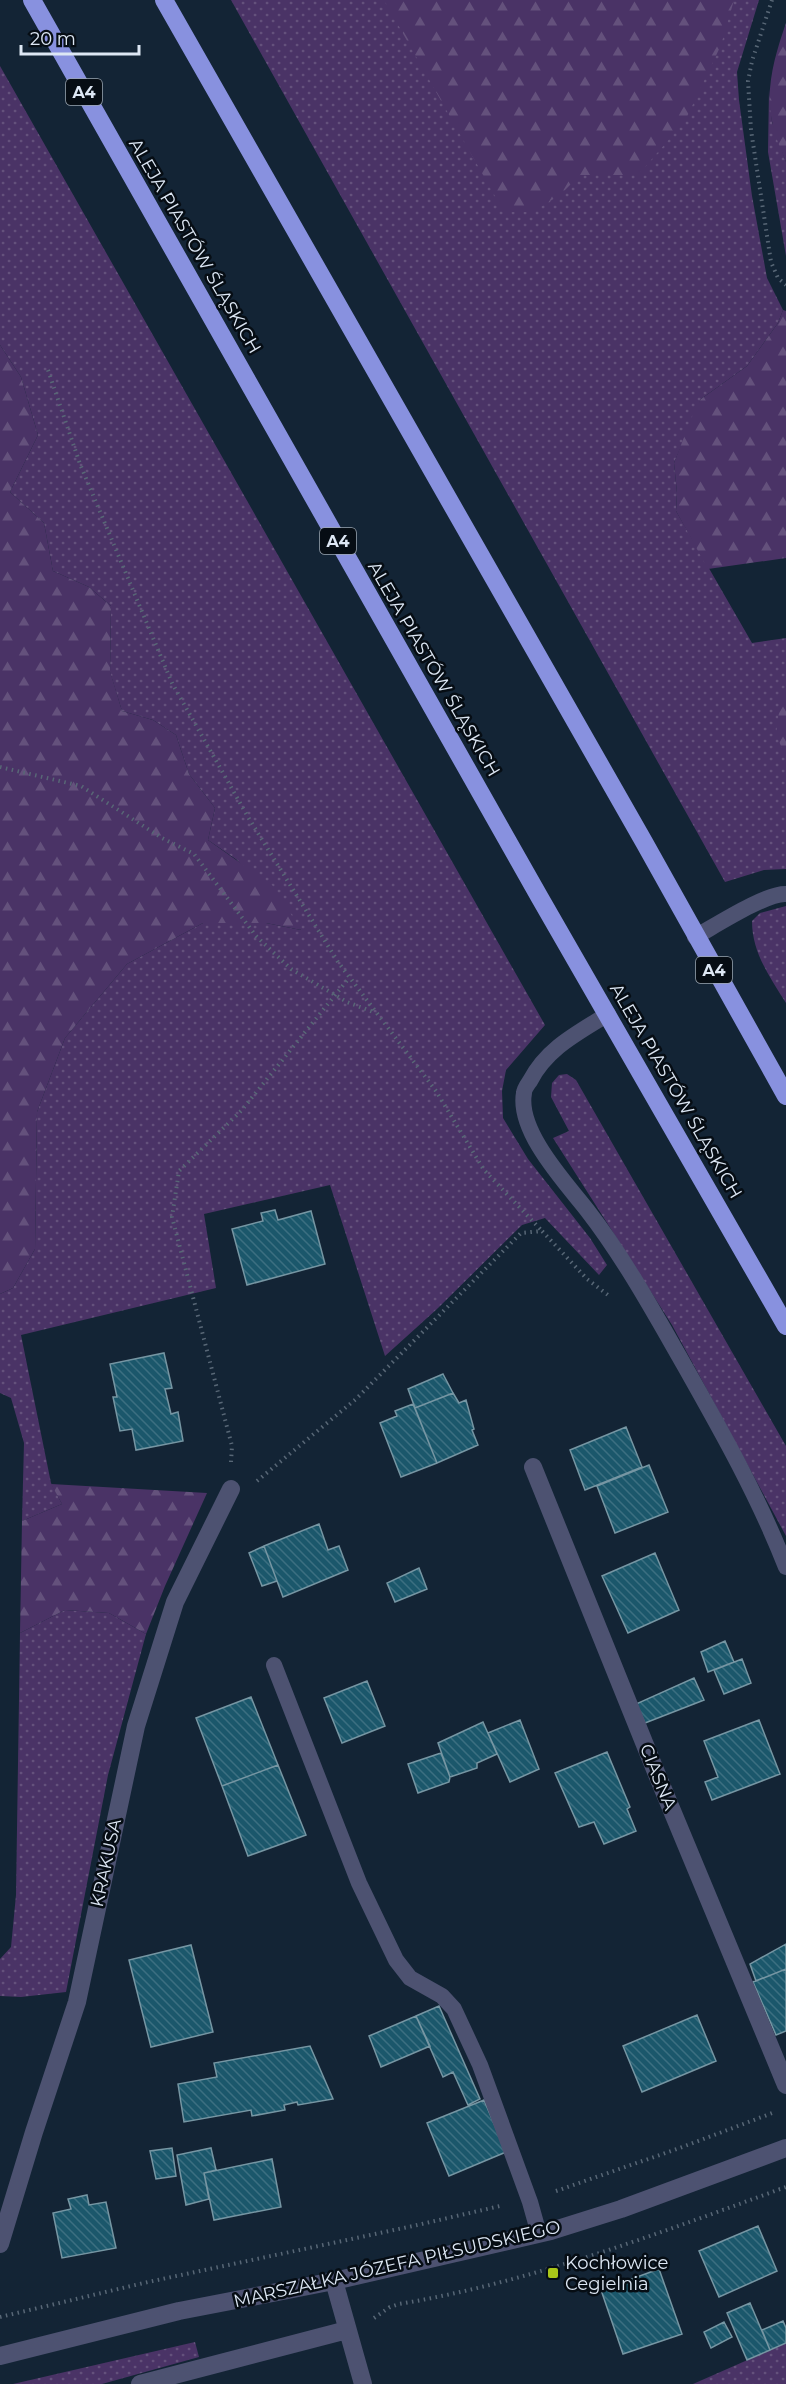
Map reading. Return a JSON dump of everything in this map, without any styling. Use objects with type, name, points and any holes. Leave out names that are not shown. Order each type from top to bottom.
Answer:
[{"type":"highway","name":"ALEJA PIASTÓW ŚLĄSKICH","points":[[32,0],[540,898],[786,1326]]},
{"type":"highway","name":"A4","points":[[164,0],[644,842],[786,1096]]},
{"type":"street","name":"CIASNA","points":[[533,1467],[786,2085]]},
{"type":"street","name":"KRAKUSA","points":[[0,2244],[34,2132],[78,2002],[136,1726],[176,1602],[231,1490]]},
{"type":"street","name":"MARSZAŁKA JÓZEFA PIŁSUDSKIEGO","points":[[0,2356],[180,2311],[334,2281],[539,2234],[621,2209],[786,2148]]},
{"type":"street","points":[[334,2281],[363,2384]]},
{"type":"street","points":[[140,2384],[347,2330]]},
{"type":"lane","points":[[695,936],[760,901],[779,894],[786,894]]},
{"type":"lane","points":[[608,1014],[553,1049],[534,1071],[524,1092],[525,1114],[540,1149],[604,1232],[676,1351],[729,1443],[771,1530],[786,1567]]},
{"type":"lane","points":[[274,1665],[359,1883],[391,1951],[410,1978],[442,1996],[454,2009],[480,2065],[529,2198],[539,2234]]},
{"type":"path","points":[[772,0],[752,61],[748,81],[751,130],[771,262],[778,278],[786,285]]},
{"type":"path","points":[[48,370],[80,464],[172,683],[248,817],[349,978],[436,1091],[484,1170],[587,1279],[616,1302]]},
{"type":"path","points":[[0,767],[81,786],[162,838],[194,854],[256,936],[291,969],[335,995],[376,1013]]},
{"type":"path","points":[[349,978],[241,1111],[179,1171],[172,1217],[231,1446],[231,1490],[254,1484],[356,1399],[521,1233],[542,1232]]},
{"type":"path","points":[[0,2317],[159,2280],[465,2215],[594,2179],[776,2111]]},
{"type":"path","points":[[347,2330],[375,2318],[390,2307],[491,2284],[582,2259],[786,2187]]},
{"type":"green space","points":[[231,0],[759,0],[737,72],[739,100],[752,196],[767,278],[783,310],[778,323],[747,366],[701,399],[674,463],[676,511],[752,643],[786,638],[786,869],[764,870],[725,882]]},
{"type":"green space","points":[[384,0],[734,0],[721,45],[685,121],[638,175],[580,175],[560,195],[532,212],[504,212]]},
{"type":"green space","points":[[786,23],[786,162],[773,126],[770,84]]},
{"type":"green space","points":[[0,66],[545,1025],[506,1070],[502,1091],[503,1118],[528,1159],[590,1238],[607,1265],[599,1275],[545,1218],[522,1225],[437,1309],[385,1356],[330,1185],[204,1214],[216,1288],[21,1335],[51,1483],[62,1504],[22,1521],[24,1443],[11,1398],[0,1393],[0,1294],[13,1288],[35,1249],[37,1112],[65,1038],[127,964],[203,923],[266,923],[301,930],[237,860],[208,840],[215,808],[189,774],[176,735],[153,720],[122,711],[110,672],[111,606],[89,587],[53,571],[44,523],[10,492],[38,435],[21,377],[0,345]]},
{"type":"green space","points":[[769,89],[772,122],[786,162],[786,256],[768,152]]},
{"type":"green space","points":[[783,310],[786,311],[786,558],[708,569],[676,511],[674,463],[701,399],[747,366],[778,323]]},
{"type":"green space","points":[[0,345],[21,377],[38,435],[10,492],[44,523],[53,571],[89,587],[111,606],[110,671],[122,711],[153,720],[176,735],[189,774],[215,808],[208,840],[273,886],[301,930],[266,923],[203,923],[127,964],[65,1038],[37,1112],[35,1249],[13,1288],[0,1294]]},
{"type":"green space","points":[[786,686],[786,758],[776,734],[781,696]]},
{"type":"green space","points":[[786,906],[786,1003],[759,954],[755,944],[752,921],[760,913]]},
{"type":"green space","points":[[567,1074],[576,1080],[786,1446],[786,1536],[672,1325],[553,1138],[569,1131],[551,1097],[552,1083],[559,1075]]},
{"type":"green space","points":[[51,1484],[207,1493],[146,1634],[109,1613],[65,1610],[20,1633],[22,1521],[62,1504]]},
{"type":"green space","points":[[65,1610],[109,1613],[146,1634],[108,1775],[66,1992],[21,1997],[0,1996],[0,1959],[11,1947],[16,1895],[20,1633]]},
{"type":"green space","points":[[195,2342],[199,2357],[102,2384],[13,2384]]},
{"type":"green space","points":[[786,2343],[786,2384],[693,2384]]},
{"type":"building","points":[[275,1210],[278,1220],[311,1211],[325,1264],[247,1285],[232,1229],[263,1221],[261,1213]]},
{"type":"building","points":[[164,1353],[172,1388],[165,1389],[171,1414],[178,1412],[183,1441],[136,1450],[132,1429],[120,1431],[113,1397],[117,1397],[110,1364]]},
{"type":"building","points":[[443,1374],[453,1393],[415,1408],[408,1389]]},
{"type":"building","points":[[453,1393],[459,1403],[466,1400],[474,1429],[472,1430],[478,1445],[437,1463],[415,1408]]},
{"type":"building","points":[[413,1404],[437,1463],[401,1477],[380,1423],[397,1416],[395,1411]]},
{"type":"building","points":[[626,1427],[642,1467],[585,1490],[570,1450]]},
{"type":"building","points":[[649,1465],[668,1512],[615,1533],[597,1486]]},
{"type":"building","points":[[319,1524],[328,1550],[339,1546],[348,1570],[283,1597],[264,1546]]},
{"type":"building","points":[[264,1546],[277,1581],[262,1586],[249,1553]]},
{"type":"building","points":[[655,1553],[679,1610],[628,1633],[602,1576]]},
{"type":"building","points":[[419,1568],[427,1589],[395,1602],[387,1583]]},
{"type":"building","points":[[725,1641],[734,1662],[708,1672],[701,1652]]},
{"type":"building","points":[[742,1659],[751,1683],[724,1694],[714,1670]]},
{"type":"building","points":[[694,1678],[704,1700],[645,1723],[636,1704]]},
{"type":"building","points":[[367,1681],[385,1726],[342,1743],[324,1698]]},
{"type":"building","points":[[251,1697],[278,1765],[222,1786],[196,1718]]},
{"type":"building","points":[[520,1720],[539,1769],[510,1782],[488,1733]]},
{"type":"building","points":[[759,1720],[780,1774],[712,1800],[705,1782],[718,1777],[704,1741]]},
{"type":"building","points":[[483,1722],[497,1754],[477,1763],[477,1768],[450,1777],[438,1743]]},
{"type":"building","points":[[607,1752],[630,1807],[627,1809],[636,1831],[604,1844],[594,1822],[579,1827],[555,1773]]},
{"type":"building","points":[[441,1753],[450,1777],[449,1782],[418,1793],[408,1764]]},
{"type":"building","points":[[278,1765],[306,1835],[248,1856],[222,1786]]},
{"type":"building","points":[[786,1944],[786,1969],[756,1981],[750,1964]]},
{"type":"building","points":[[191,1945],[213,2032],[151,2047],[129,1960]]},
{"type":"building","points":[[786,1969],[786,2031],[776,2035],[753,1982]]},
{"type":"building","points":[[439,2006],[480,2099],[468,2105],[453,2072],[443,2077],[416,2016]]},
{"type":"building","points":[[697,2015],[716,2061],[642,2092],[623,2046]]},
{"type":"building","points":[[416,2016],[430,2046],[381,2067],[369,2036]]},
{"type":"building","points":[[310,2046],[333,2099],[298,2105],[297,2102],[284,2105],[285,2110],[252,2116],[251,2110],[184,2122],[178,2084],[217,2077],[214,2063]]},
{"type":"building","points":[[484,2100],[506,2152],[449,2176],[427,2123]]},
{"type":"building","points":[[172,2148],[176,2176],[156,2179],[150,2151]]},
{"type":"building","points":[[211,2148],[216,2170],[204,2173],[209,2199],[186,2205],[177,2155]]},
{"type":"building","points":[[272,2159],[281,2207],[214,2220],[204,2173]]},
{"type":"building","points":[[87,2195],[89,2205],[106,2202],[116,2248],[62,2258],[53,2213],[71,2209],[68,2199]]},
{"type":"building","points":[[758,2226],[777,2271],[719,2297],[699,2251]]},
{"type":"building","points":[[659,2269],[682,2334],[623,2354],[601,2290]]},
{"type":"building","points":[[750,2303],[770,2350],[747,2360],[727,2313]]},
{"type":"building","points":[[783,2321],[786,2328],[786,2343],[770,2350],[762,2330]]},
{"type":"building","points":[[724,2322],[732,2337],[711,2348],[704,2332]]},
{"type":"place","name":"Kochłowice Cegielnia","points":[[553,2273]]}]
